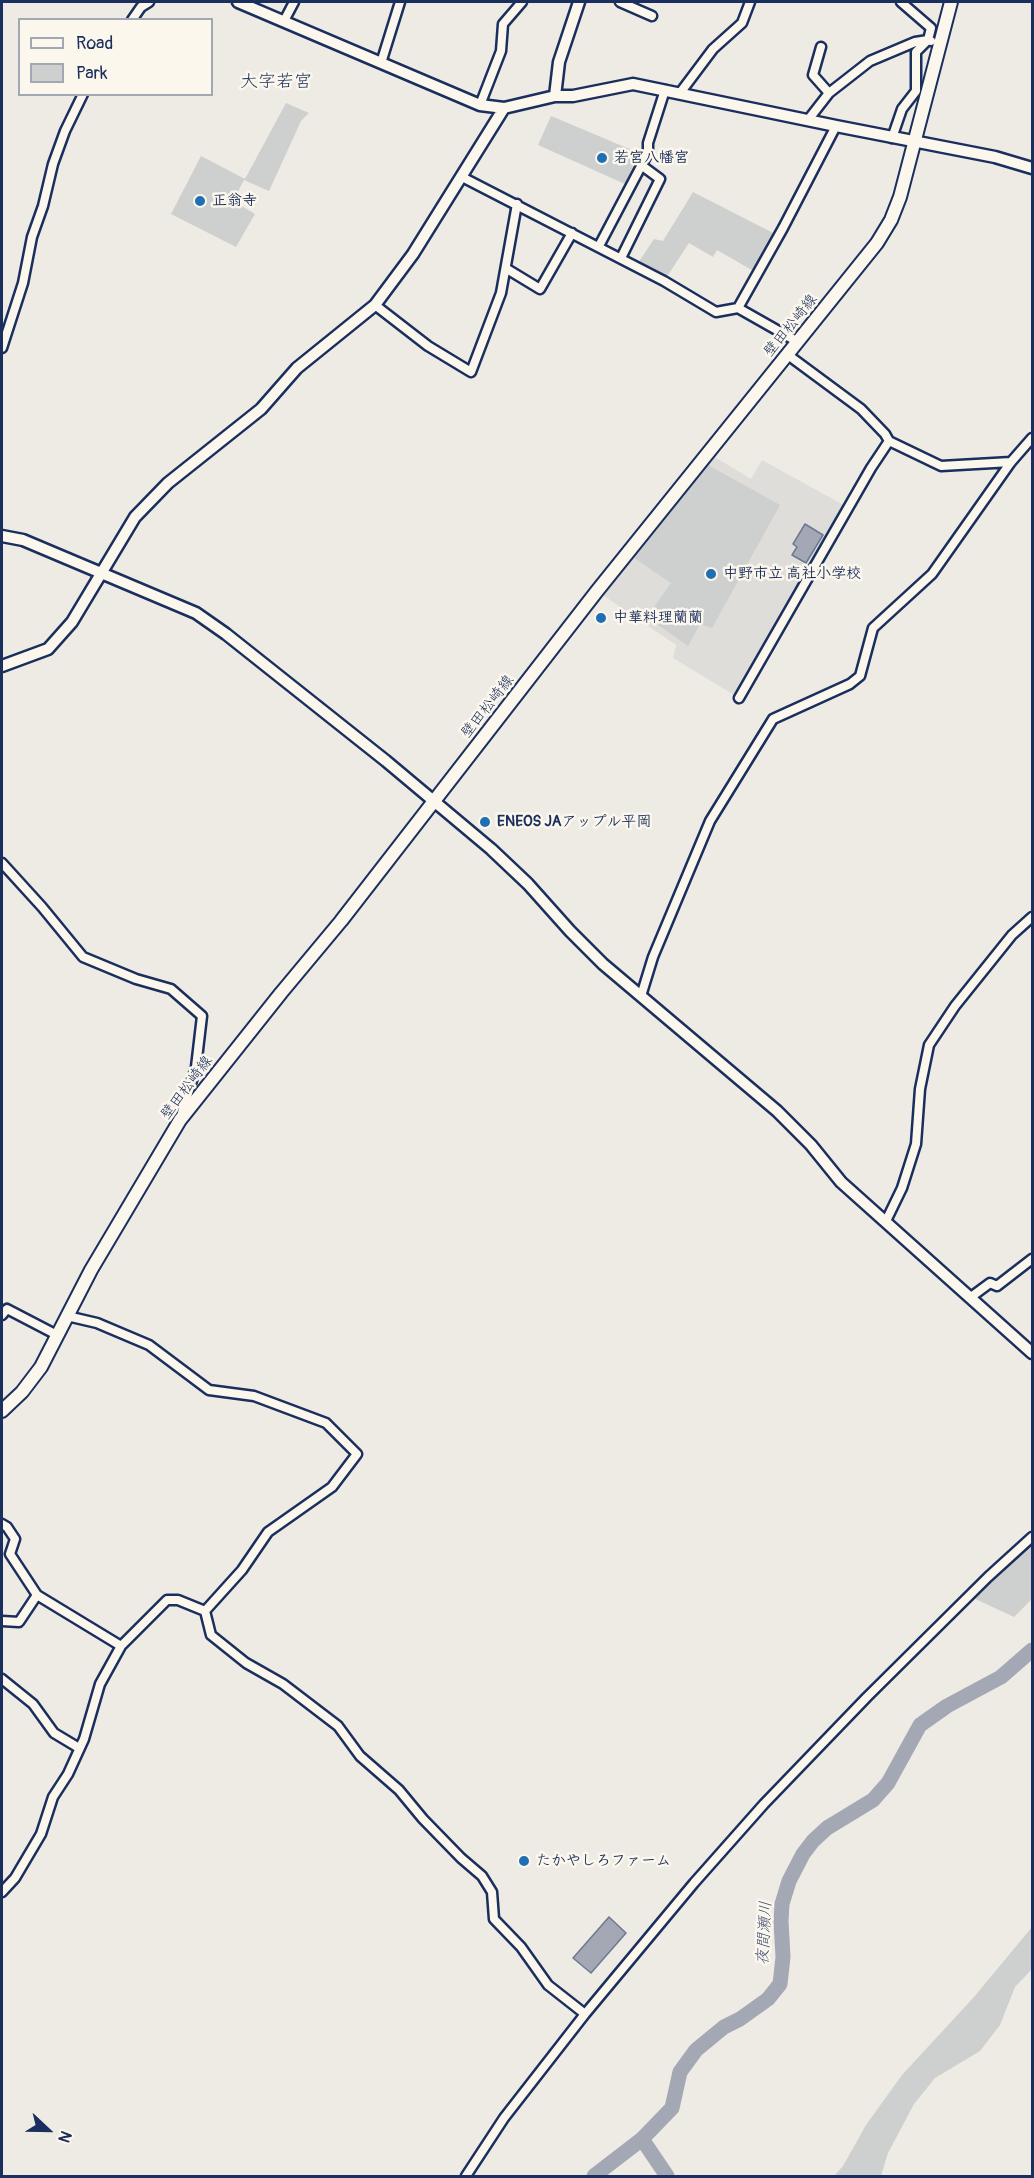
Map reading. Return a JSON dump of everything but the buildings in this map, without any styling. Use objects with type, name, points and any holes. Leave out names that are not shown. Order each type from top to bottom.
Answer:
[{"type":"main road","name":"壁田松崎線","points":[[2,1411],[41,1367],[91,1270],[180,1120],[341,921],[604,583],[877,243],[891,220],[900,197],[934,42],[951,2]]},
{"type":"street","points":[[134,18],[149,2]]},
{"type":"street","points":[[238,2],[480,105],[504,108],[555,96],[573,96],[633,84],[892,138],[914,140],[994,157],[1032,168]]},
{"type":"street","points":[[284,21],[294,2]]},
{"type":"street","points":[[381,63],[400,2]]},
{"type":"street","points":[[480,105],[501,51],[503,24],[522,2]]},
{"type":"street","points":[[555,96],[559,62],[579,2]]},
{"type":"street","points":[[620,2],[652,16]]},
{"type":"street","points":[[680,93],[713,49],[742,23],[750,2]]},
{"type":"street","points":[[901,2],[931,28],[934,42]]},
{"type":"street","points":[[808,120],[829,93],[870,61],[915,42],[934,42]]},
{"type":"street","points":[[892,138],[903,108],[916,91],[916,52],[934,42]]},
{"type":"street","points":[[821,47],[813,75],[829,93]]},
{"type":"street","points":[[599,246],[648,153],[648,143],[665,90]]},
{"type":"street","points":[[2,348],[23,284],[32,237],[44,206],[52,164],[82,96]]},
{"type":"street","points":[[2,666],[48,649],[72,622],[135,518],[168,483],[261,409],[297,368],[375,305],[413,254],[504,108]]},
{"type":"street","points":[[738,308],[836,126]]},
{"type":"street","points":[[621,258],[660,179],[641,165]]},
{"type":"street","points":[[462,177],[599,246],[683,291],[716,312],[738,308],[798,342]]},
{"type":"street","points":[[375,305],[428,346],[471,372],[501,293],[517,204]]},
{"type":"street","points":[[507,269],[540,289],[572,233]]},
{"type":"street","points":[[788,355],[861,409],[889,441],[941,466],[1011,462]]},
{"type":"street","points":[[641,996],[653,957],[710,821],[773,718],[850,684],[860,675],[873,628],[932,574],[1011,462],[1032,438]]},
{"type":"street","points":[[739,698],[871,468],[889,441]]},
{"type":"street","points":[[2,536],[23,540],[196,613],[226,634],[434,801],[528,884],[603,964],[777,1111],[811,1145],[841,1182],[1032,1353]]},
{"type":"street","points":[[2,863],[83,957],[136,979],[171,989],[202,1016],[196,1067],[180,1120]]},
{"type":"street","points":[[886,1221],[902,1188],[916,1144],[920,1089],[929,1045],[956,1006],[1012,935],[1032,917]]},
{"type":"street","points":[[971,1297],[990,1283],[997,1286],[1032,1258]]},
{"type":"street","points":[[2,1315],[7,1309],[57,1335]]},
{"type":"street","points":[[68,1316],[96,1323],[149,1345],[209,1390],[254,1396],[326,1423],[357,1454],[332,1487],[268,1532],[242,1570],[205,1611]]},
{"type":"street","points":[[2,1524],[7,1527],[15,1539],[10,1554],[38,1595],[121,1646]]},
{"type":"street","points":[[466,2176],[504,2118],[585,2014],[694,1883],[764,1804],[876,1688],[988,1577],[1032,1537]]},
{"type":"street","points":[[2,1622],[19,1623],[38,1595]]},
{"type":"street","points":[[2,1892],[15,1878],[41,1834],[53,1797],[68,1774],[84,1739],[100,1684],[121,1646],[167,1600],[178,1600],[205,1611]]},
{"type":"street","points":[[205,1611],[211,1635],[246,1663],[283,1684],[338,1726],[360,1756],[399,1790],[423,1820],[460,1858],[482,1876],[492,1892],[494,1919],[521,1947],[548,1985],[585,2014]]},
{"type":"street","points":[[2,1679],[33,1704],[54,1733],[79,1748]]},
{"type":"shaded area","name":"中野市立 高社小学校","points":[[708,453],[751,479],[762,460],[849,508],[739,698],[673,658],[676,645],[597,591]]},
{"type":"shaded area","points":[[805,524],[823,535],[806,563],[792,555],[797,547],[793,544]]},
{"type":"shaded area","points":[[609,1917],[626,1933],[591,1973],[573,1958]]},
{"type":"green space","points":[[286,103],[309,113],[301,121],[269,191],[244,180],[233,201],[255,214],[236,247],[171,214],[201,156],[245,179]]},
{"type":"green space","points":[[551,116],[639,153],[625,184],[538,145]]},
{"type":"green space","points":[[693,192],[779,236],[757,273],[717,250],[713,257],[689,243],[664,281],[636,266],[654,239],[663,241]]},
{"type":"green space","points":[[708,465],[780,505],[712,628],[700,624],[688,646],[647,617],[671,583],[634,558]]},
{"type":"green space","points":[[1032,1537],[1032,1599],[1014,1617],[969,1596]]},
{"type":"green space","points":[[1032,1927],[1032,1969],[1015,1987],[1000,2025],[980,2051],[935,2078],[914,2104],[888,2153],[881,2176],[834,2176],[843,2166],[866,2125],[902,2075],[974,1997]]},
{"type":"waterway","name":"夜間瀬川","points":[[594,2176],[642,2139],[672,2108],[680,2072],[696,2050],[724,2027],[740,2019],[768,1999],[780,1984],[783,1957],[782,1904],[789,1881],[803,1854],[813,1841],[827,1828],[873,1800],[888,1783],[920,1725],[947,1706],[1001,1677],[1032,1650]]},
{"type":"waterway","points":[[642,2139],[667,2176]]},
{"type":"place","name":"若宮八幡宮","points":[[602,158]]},
{"type":"place","name":"正翁寺","points":[[200,201]]},
{"type":"place","name":"中野市立 高社小学校","points":[[711,574]]},
{"type":"place","name":"中華料理蘭蘭","points":[[601,618]]},
{"type":"place","name":"ENEOS JAアップル平岡","points":[[485,822]]},
{"type":"place","name":"たかやしろファーム","points":[[524,1861]]},
{"type":"district","name":"大字若宮","points":[[276,82]]}]
